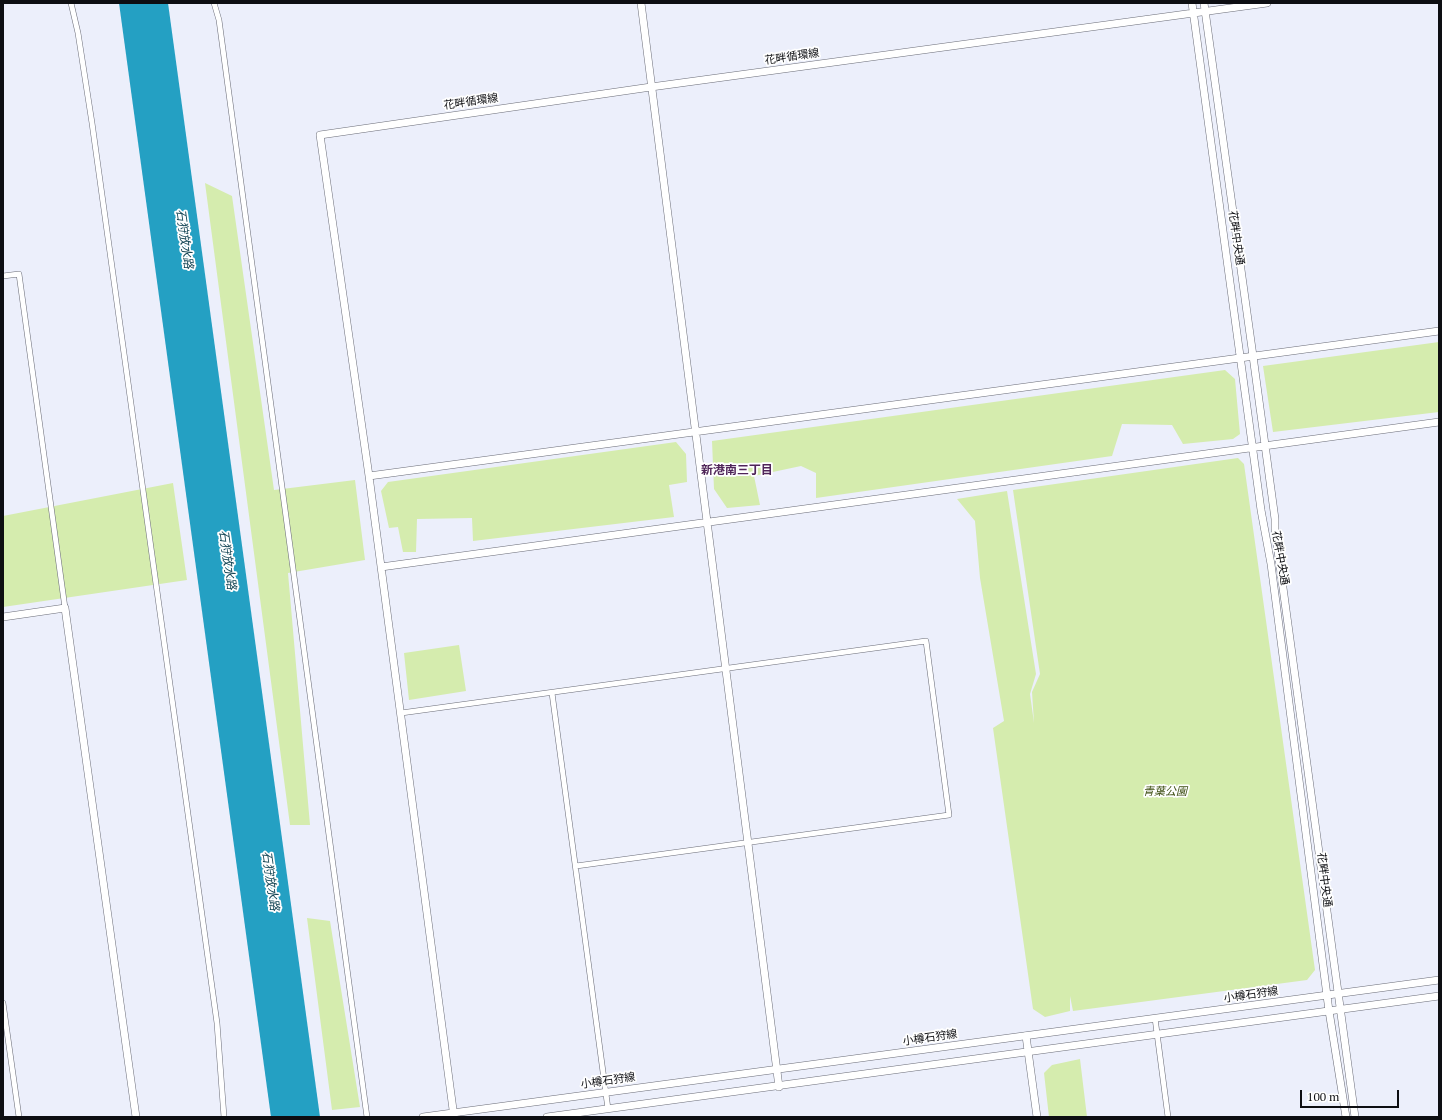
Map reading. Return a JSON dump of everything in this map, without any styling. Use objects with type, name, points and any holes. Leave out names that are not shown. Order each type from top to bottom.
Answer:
[{"type":"street","points":[[71,3],[78,33],[92,123],[217,1023],[224,1117]]},
{"type":"street","points":[[214,3],[220,28],[367,1117]]},
{"type":"street","points":[[640,3],[708,522],[779,1087]]},
{"type":"street","name":"花畔中央通","points":[[1192,3],[1265,540],[1272,572],[1315,888],[1329,1011],[1346,1117]]},
{"type":"street","name":"花畔中央通","points":[[1204,3],[1265,445],[1323,886],[1342,1009],[1355,1117]]},
{"type":"street","name":"花畔循環線","points":[[369,476],[320,135],[651,87],[1267,3]]},
{"type":"street","points":[[3,276],[19,274],[136,1117]]},
{"type":"street","points":[[454,1115],[369,476],[1439,331]]},
{"type":"street","points":[[381,567],[1439,422]]},
{"type":"street","points":[[3,616],[65,608]]},
{"type":"street","points":[[401,713],[552,693],[726,667],[926,641],[949,815],[576,866]]},
{"type":"street","points":[[552,693],[608,1109]]},
{"type":"street","name":"小樽石狩線","points":[[423,1117],[454,1115],[606,1092],[1439,980]]},
{"type":"street","points":[[547,1117],[779,1087],[1028,1051],[1439,996]]},
{"type":"street","points":[[3,1003],[19,1117]]},
{"type":"street","points":[[1155,1018],[1168,1117]]},
{"type":"street","points":[[1026,1036],[1037,1117]]},
{"type":"green space","points":[[205,183],[232,196],[274,490],[355,480],[365,560],[288,573],[310,825],[290,825]]},
{"type":"green space","points":[[1439,342],[1439,412],[1273,432],[1263,366]]},
{"type":"green space","points":[[1225,370],[1235,379],[1240,434],[1233,439],[1183,444],[1172,425],[1122,424],[1112,456],[816,498],[816,473],[801,466],[754,476],[760,505],[727,508],[714,489],[712,441]]},
{"type":"green space","points":[[676,442],[686,454],[687,482],[669,485],[674,517],[473,541],[472,518],[417,519],[416,552],[403,552],[398,527],[389,528],[381,491],[388,482]]},
{"type":"green space","name":"青葉公園","points":[[1238,458],[1244,464],[1315,970],[1307,980],[1073,1011],[1070,996],[1070,1011],[1045,1017],[1033,1009],[993,728],[1004,721],[980,578],[975,521],[957,499],[1007,491],[1036,674],[1030,694],[1034,723],[1032,692],[1040,674],[1013,490]]},
{"type":"green space","points":[[173,483],[187,580],[3,607],[3,516]]},
{"type":"green space","points":[[459,645],[466,691],[409,700],[404,653]]},
{"type":"green space","points":[[307,918],[330,921],[360,1107],[332,1110]]},
{"type":"green space","points":[[1080,1059],[1087,1117],[1049,1117],[1044,1073],[1052,1065]]},
{"type":"water","name":"石狩放水路","points":[[119,3],[168,3],[320,1117],[271,1117]]},
{"type":"district","name":"新港南三丁目","points":[[737,471]]}]
